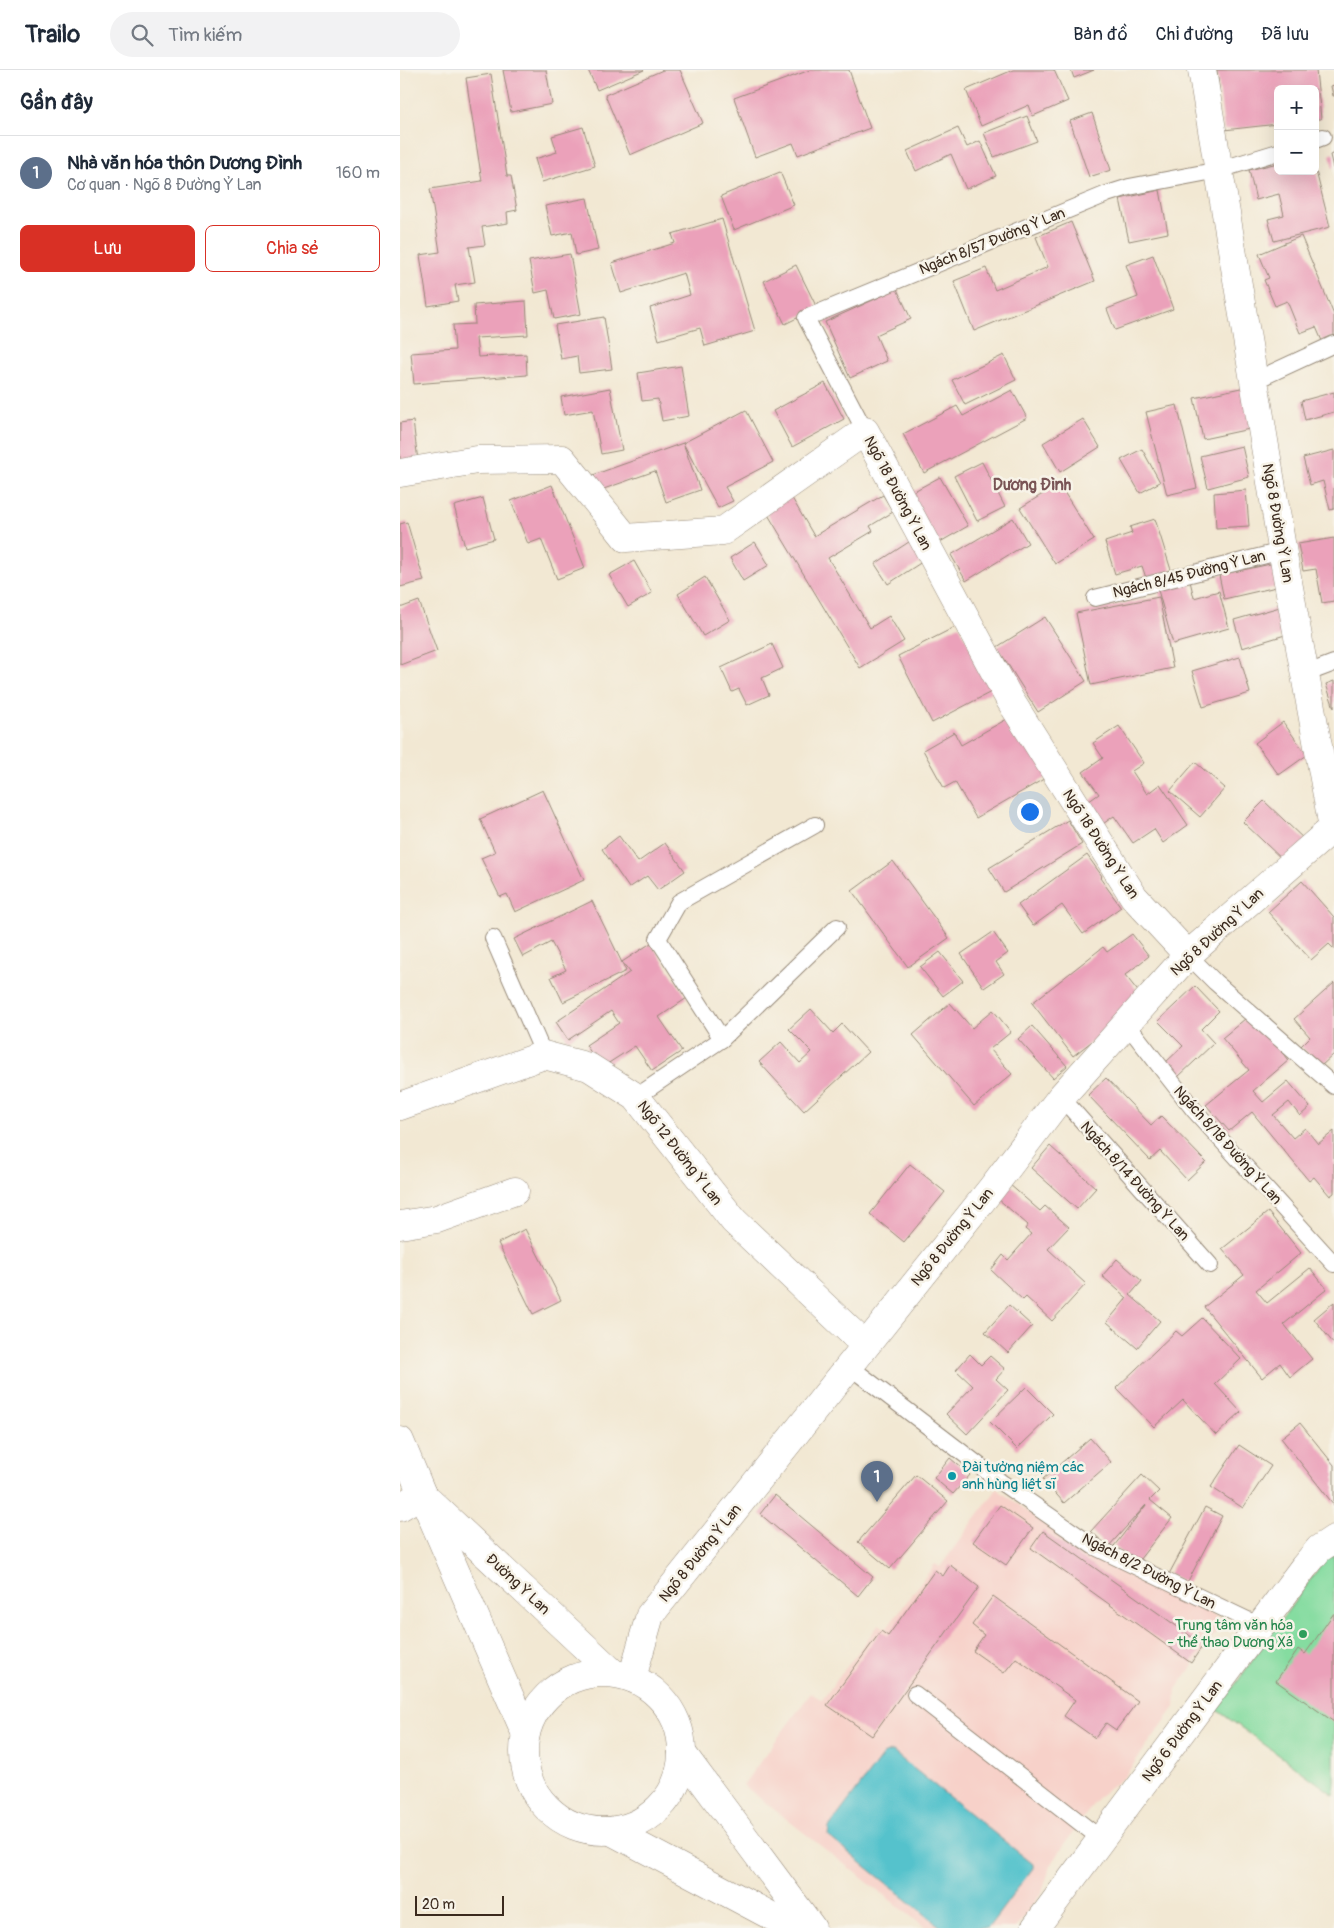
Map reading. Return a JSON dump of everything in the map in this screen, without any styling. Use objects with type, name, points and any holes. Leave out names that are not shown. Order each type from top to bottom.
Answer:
[{"type":"street","name":"Ngõ 8 Đường Ỷ Lan","points":[[623,1676],[650,1615],[992,1188],[1061,1096],[1188,955],[1334,828],[1282,551],[1202,70]]},
{"type":"street","name":"Ngõ 18 Đường Ỷ Lan","points":[[400,473],[477,460],[562,459],[626,538],[723,531],[865,431],[1010,700],[1134,897],[1188,955]]},
{"type":"street","name":"Ngõ 12 Đường Ỷ Lan","points":[[544,1055],[590,1067],[636,1097],[734,1221],[857,1356]]},
{"type":"street","points":[[400,1106],[544,1055]]},
{"type":"street","points":[[400,1225],[437,1219],[515,1191]]},
{"type":"street","name":"Đường Ỷ Lan","points":[[400,1440],[411,1501],[526,1732]]},
{"type":"street","name":"Đường Ỷ Lan","points":[[411,1501],[623,1676]]},
{"type":"street","name":"Ngõ 6 Đường Ỷ Lan","points":[[1035,1928],[1304,1567],[1320,1550],[1334,1539]]},
{"type":"street","points":[[594,1672],[623,1676],[649,1687],[663,1700],[674,1716],[680,1734],[682,1753],[680,1772],[673,1790],[647,1818],[629,1827],[611,1831],[592,1831],[573,1826],[556,1817],[542,1804],[532,1788],[525,1770],[523,1751],[526,1732],[532,1714],[544,1698],[558,1686],[576,1677],[594,1672]]},
{"type":"street","points":[[682,1753],[812,1928]]},
{"type":"street","points":[[611,1831],[794,1928]]},
{"type":"lane","points":[[1219,170],[1274,153]]},
{"type":"lane","name":"Ngách 8/57 Đường Ỷ Lan","points":[[865,431],[806,318],[1107,194],[1128,187],[1219,170]]},
{"type":"lane","points":[[1254,381],[1334,344]]},
{"type":"lane","name":"Ngách 8/45 Đường Ỷ Lan","points":[[1095,598],[1282,551]]},
{"type":"lane","points":[[1305,674],[1334,663]]},
{"type":"lane","points":[[722,1039],[658,939],[679,902],[815,824]]},
{"type":"lane","points":[[636,1097],[722,1039],[837,926]]},
{"type":"lane","points":[[493,938],[544,1055]]},
{"type":"lane","points":[[1188,955],[1214,982],[1334,1086]]},
{"type":"lane","name":"Ngách 8/18 Đường Ỷ Lan","points":[[1126,1023],[1194,1110],[1334,1264]]},
{"type":"lane","name":"Ngách 8/14 Đường Ỷ Lan","points":[[1061,1096],[1210,1265]]},
{"type":"lane","name":"Ngách 8/2 Đường Ỷ Lan","points":[[857,1356],[1002,1483],[1093,1546],[1260,1626]]},
{"type":"lane","points":[[915,1694],[1101,1839]]},
{"type":"shaded area","points":[[997,1489],[1089,1556],[1225,1621],[1176,1689],[1175,1707],[1124,1777],[1099,1796],[1052,1862],[1042,1892],[1016,1928],[926,1928],[743,1785],[811,1693],[822,1700],[879,1624],[886,1629],[935,1564],[940,1567]]},
{"type":"green space","name":"Trung tâm văn hóa - thể thao Dương Xá","points":[[1334,1555],[1334,1795],[1217,1710],[1325,1559]]},
{"type":"water","points":[[893,1752],[1033,1864],[1033,1868],[988,1928],[942,1928],[828,1836],[829,1827],[883,1755]]},
{"type":"building","points":[[503,70],[546,70],[552,104],[511,112]]},
{"type":"building","points":[[588,70],[644,70],[597,90]]},
{"type":"building","points":[[663,70],[680,70],[703,123],[630,155],[605,95]]},
{"type":"building","points":[[810,70],[849,70],[870,128],[798,155],[793,143],[755,157],[734,98]]},
{"type":"building","points":[[1013,70],[1054,70],[1068,101],[1033,116],[1029,105],[981,126],[966,90]]},
{"type":"building","points":[[1071,70],[1094,70],[1074,78]]},
{"type":"building","points":[[1217,70],[1316,70],[1318,85],[1274,85],[1274,124],[1224,130]]},
{"type":"building","points":[[491,74],[507,176],[511,176],[517,210],[507,212],[508,223],[482,227],[485,245],[469,247],[475,282],[455,285],[458,301],[428,306],[420,255],[440,252],[430,189],[482,181],[466,78]]},
{"type":"building","points":[[1334,85],[1334,96],[1333,96],[1331,86]]},
{"type":"building","points":[[1319,99],[1321,119],[1319,119]]},
{"type":"building","points":[[1092,113],[1111,170],[1089,177],[1070,121]]},
{"type":"building","points":[[1027,116],[1037,141],[994,157],[984,133]]},
{"type":"building","points":[[583,127],[595,166],[542,182],[535,159],[557,152],[552,136]]},
{"type":"building","points":[[958,128],[967,147],[980,141],[996,176],[966,189],[951,154],[916,171],[907,151]]},
{"type":"building","points":[[1334,153],[1334,168],[1333,168],[1330,155]]},
{"type":"building","points":[[1274,164],[1274,175],[1317,175],[1330,227],[1274,241],[1268,219],[1284,215],[1279,194],[1256,200],[1249,170]]},
{"type":"building","points":[[780,172],[794,205],[734,230],[721,196]]},
{"type":"building","points":[[1160,190],[1168,233],[1129,241],[1120,199]]},
{"type":"building","points":[[587,198],[598,250],[576,255],[572,232],[552,236],[545,206]]},
{"type":"building","points":[[722,219],[755,331],[705,346],[700,328],[659,340],[650,308],[690,295],[684,273],[621,293],[612,263],[675,243],[672,234]]},
{"type":"building","points":[[1071,222],[1095,281],[974,331],[954,281],[986,268],[995,290],[1048,267],[1036,237]]},
{"type":"building","points":[[1301,236],[1334,315],[1334,336],[1322,341],[1316,327],[1300,333],[1287,301],[1275,306],[1264,280],[1269,278],[1259,254]]},
{"type":"building","points":[[570,254],[581,314],[554,319],[548,290],[535,293],[529,261]]},
{"type":"building","points":[[1153,255],[1173,309],[1115,330],[1107,309],[1138,297],[1126,265]]},
{"type":"building","points":[[796,265],[817,308],[785,324],[764,281]]},
{"type":"building","points":[[897,289],[911,319],[876,335],[887,361],[850,378],[825,322]]},
{"type":"building","points":[[526,301],[528,335],[476,338],[478,357],[526,354],[527,375],[414,384],[411,353],[455,350],[453,325],[475,324],[474,305]]},
{"type":"building","points":[[604,317],[612,369],[579,373],[577,356],[561,359],[555,325]]},
{"type":"building","points":[[1004,355],[1016,380],[965,405],[952,380]]},
{"type":"building","points":[[681,366],[689,416],[662,421],[658,399],[642,401],[638,373]]},
{"type":"building","points":[[825,383],[844,419],[792,447],[773,411]]},
{"type":"building","points":[[1250,386],[1259,427],[1203,439],[1194,398]]},
{"type":"building","points":[[610,388],[622,450],[601,454],[593,410],[564,415],[561,397]]},
{"type":"building","points":[[1012,390],[1027,418],[924,473],[903,434],[957,406],[963,416]]},
{"type":"building","points":[[1334,392],[1334,412],[1305,420],[1301,401]]},
{"type":"building","points":[[1177,405],[1197,488],[1167,495],[1146,412]]},
{"type":"building","points":[[746,410],[773,462],[725,487],[733,501],[718,508],[683,443]]},
{"type":"building","points":[[1083,419],[1100,447],[1060,472],[1043,443]]},
{"type":"building","points":[[413,421],[419,469],[400,471],[400,423]]},
{"type":"building","points":[[683,443],[700,490],[666,502],[655,471],[598,491],[593,475]]},
{"type":"building","points":[[1242,446],[1249,477],[1208,488],[1200,456]]},
{"type":"building","points":[[1142,449],[1160,482],[1140,493],[1121,460]]},
{"type":"building","points":[[1334,450],[1334,509],[1330,510],[1323,481],[1310,485],[1303,458]]},
{"type":"building","points":[[982,462],[1005,507],[977,521],[954,476]]},
{"type":"building","points":[[940,477],[968,526],[933,546],[905,496]]},
{"type":"building","points":[[1059,484],[1094,540],[1055,564],[1020,508]]},
{"type":"building","points":[[552,485],[585,568],[557,579],[541,539],[528,544],[511,501]]},
{"type":"building","points":[[1246,490],[1249,526],[1216,528],[1214,493]]},
{"type":"building","points":[[789,493],[814,536],[883,495],[893,512],[870,526],[873,531],[828,558],[870,628],[889,616],[904,641],[860,668],[764,508]]},
{"type":"building","points":[[483,498],[494,539],[465,547],[454,506]]},
{"type":"building","points":[[1013,518],[1028,543],[966,581],[951,555]]},
{"type":"building","points":[[1155,519],[1171,570],[1146,578],[1142,566],[1115,574],[1105,542],[1132,533],[1130,527]]},
{"type":"building","points":[[407,522],[424,581],[400,587],[400,524]]},
{"type":"building","points":[[1334,538],[1334,601],[1322,603],[1316,569],[1303,571],[1298,544]]},
{"type":"building","points":[[912,540],[925,560],[888,584],[875,564]]},
{"type":"building","points":[[755,542],[769,565],[743,581],[730,558]]},
{"type":"building","points":[[634,561],[652,593],[628,607],[609,575]]},
{"type":"building","points":[[1280,562],[1285,585],[1224,599],[1219,575]]},
{"type":"building","points":[[705,577],[730,620],[703,636],[678,594]]},
{"type":"building","points":[[1190,581],[1194,598],[1219,591],[1229,628],[1173,644],[1158,590]]},
{"type":"building","points":[[1159,597],[1173,668],[1091,685],[1076,613]]},
{"type":"building","points":[[419,601],[437,651],[400,665],[400,608]]},
{"type":"building","points":[[1287,605],[1295,632],[1242,648],[1234,620]]},
{"type":"building","points":[[1045,617],[1086,681],[1038,712],[997,647]]},
{"type":"building","points":[[959,625],[993,691],[932,723],[898,656]]},
{"type":"building","points":[[772,644],[783,668],[762,678],[769,695],[747,705],[739,689],[732,692],[721,668]]},
{"type":"building","points":[[1240,657],[1250,693],[1203,707],[1192,671]]},
{"type":"building","points":[[1334,681],[1334,708],[1326,684]]},
{"type":"building","points":[[1014,715],[1049,776],[976,818],[955,782],[944,788],[923,750],[954,732],[961,745]]},
{"type":"building","points":[[1283,722],[1307,755],[1279,775],[1255,743]]},
{"type":"building","points":[[1119,726],[1144,763],[1132,771],[1147,794],[1160,784],[1188,825],[1163,843],[1154,829],[1133,843],[1114,816],[1100,826],[1085,804],[1099,794],[1083,772],[1103,758],[1093,743]]},
{"type":"building","points":[[1195,762],[1225,788],[1200,817],[1170,791]]},
{"type":"building","points":[[543,790],[584,880],[515,912],[507,894],[500,897],[481,858],[495,852],[480,819]]},
{"type":"building","points":[[1264,801],[1307,842],[1286,863],[1243,822]]},
{"type":"building","points":[[1068,820],[1082,844],[1004,892],[989,868]]},
{"type":"building","points":[[619,836],[638,862],[665,843],[685,871],[658,890],[647,876],[629,888],[602,849]]},
{"type":"building","points":[[1087,855],[1102,876],[1100,878],[1121,907],[1083,934],[1062,905],[1033,926],[1018,905]]},
{"type":"building","points":[[893,861],[949,938],[908,967],[852,891]]},
{"type":"building","points":[[1302,881],[1334,917],[1334,949],[1329,944],[1311,960],[1268,912]]},
{"type":"building","points":[[592,901],[626,971],[563,1002],[551,977],[566,970],[551,942],[523,957],[514,939]]},
{"type":"building","points":[[993,932],[1008,953],[996,962],[1004,974],[984,988],[961,954]]},
{"type":"building","points":[[1132,934],[1149,956],[1125,975],[1145,1000],[1073,1056],[1032,1003],[1103,947],[1107,952]]},
{"type":"building","points":[[651,943],[687,998],[659,1017],[682,1051],[652,1071],[635,1046],[601,1068],[586,1045],[619,1023],[611,1011],[568,1040],[556,1022],[630,972],[622,962]]},
{"type":"building","points":[[940,952],[963,981],[943,996],[920,967]]},
{"type":"building","points":[[1334,983],[1334,1054],[1320,1067],[1301,1046],[1310,1037],[1294,1019]]},
{"type":"building","points":[[1195,986],[1219,1011],[1201,1029],[1214,1043],[1178,1077],[1165,1063],[1183,1046],[1158,1021]]},
{"type":"building","points":[[950,1003],[972,1028],[993,1010],[1011,1032],[990,1049],[1012,1074],[974,1106],[913,1035]]},
{"type":"building","points":[[811,1009],[833,1033],[842,1024],[868,1052],[804,1111],[759,1062],[781,1042],[800,1063],[812,1052],[789,1029]]},
{"type":"building","points":[[1251,1014],[1289,1060],[1253,1091],[1263,1102],[1288,1081],[1310,1107],[1300,1116],[1289,1102],[1273,1115],[1293,1138],[1305,1128],[1318,1144],[1334,1131],[1334,1193],[1330,1196],[1314,1177],[1309,1181],[1252,1112],[1229,1131],[1206,1105],[1249,1070],[1222,1038]]},
{"type":"building","points":[[1032,1026],[1067,1066],[1053,1078],[1018,1039]]},
{"type":"building","points":[[1106,1078],[1151,1125],[1161,1116],[1206,1162],[1187,1180],[1160,1151],[1150,1160],[1088,1095]]},
{"type":"building","points":[[1050,1146],[1096,1188],[1077,1209],[1031,1168]]},
{"type":"building","points":[[910,1164],[945,1192],[904,1242],[870,1214]]},
{"type":"building","points":[[1009,1184],[1040,1211],[1045,1206],[1069,1227],[1048,1249],[1086,1284],[1052,1321],[1026,1297],[1023,1300],[991,1270],[1003,1255],[1008,1260],[1031,1234],[1025,1229],[1028,1225],[997,1198]]},
{"type":"building","points":[[1268,1212],[1301,1253],[1256,1290],[1267,1303],[1310,1268],[1327,1289],[1284,1324],[1312,1359],[1290,1377],[1280,1363],[1262,1378],[1204,1307],[1244,1275],[1222,1249]]},
{"type":"building","points":[[525,1229],[561,1300],[533,1314],[498,1243]]},
{"type":"building","points":[[1117,1259],[1142,1281],[1130,1295],[1160,1321],[1137,1348],[1107,1322],[1127,1298],[1102,1276]]},
{"type":"building","points":[[1334,1302],[1334,1344],[1314,1319]]},
{"type":"building","points":[[1009,1305],[1032,1326],[1008,1353],[985,1332]]},
{"type":"building","points":[[1202,1318],[1241,1359],[1215,1384],[1241,1412],[1216,1435],[1183,1400],[1154,1427],[1116,1388],[1176,1331],[1182,1336]]},
{"type":"building","points":[[970,1354],[981,1365],[990,1356],[1005,1369],[996,1379],[1008,1390],[967,1434],[946,1414],[973,1386],[956,1370]]},
{"type":"building","points":[[1026,1387],[1053,1414],[1017,1449],[990,1422]]},
{"type":"building","points":[[1300,1423],[1334,1465],[1334,1505],[1281,1438]]},
{"type":"building","points":[[1090,1438],[1111,1462],[1064,1503],[1043,1479]]},
{"type":"building","points":[[1239,1445],[1271,1466],[1243,1508],[1211,1487]]},
{"type":"building","name":"Đài tưởng niệm các anh hùng liệt sĩ","points":[[950,1458],[970,1475],[953,1494],[934,1478]]},
{"type":"building","points":[[916,1475],[948,1501],[890,1569],[858,1542]]},
{"type":"building","points":[[1142,1475],[1159,1491],[1150,1500],[1172,1518],[1136,1564],[1114,1546],[1146,1505],[1108,1547],[1091,1531]]},
{"type":"building","points":[[775,1495],[873,1577],[858,1596],[760,1514]]},
{"type":"building","points":[[1000,1505],[1033,1528],[1006,1565],[973,1542]]},
{"type":"building","points":[[1205,1507],[1222,1516],[1187,1583],[1169,1574]]},
{"type":"building","points":[[1043,1531],[1203,1645],[1191,1663],[1031,1548]]},
{"type":"building","points":[[950,1565],[979,1587],[872,1736],[827,1705],[881,1631],[888,1636],[935,1570],[943,1576]]},
{"type":"building","points":[[993,1596],[1138,1701],[1116,1730],[1106,1723],[1095,1738],[1064,1716],[1075,1700],[1016,1658],[1004,1673],[973,1651],[984,1635],[972,1625]]},
{"type":"building","points":[[1334,1613],[1334,1722],[1276,1681],[1298,1649],[1305,1654]]},
{"type":"place","name":"Đài tưởng niệm các anh hùng liệt sĩ","points":[[952,1476]]},
{"type":"place","name":"Nhà văn hóa thôn Dương Đình","points":[[877,1502]]},
{"type":"place","name":"Trung tâm văn hóa - thể thao Dương Xá","points":[[1303,1634]]},
{"type":"district","name":"Dương Đình","points":[[1032,484]]}]
